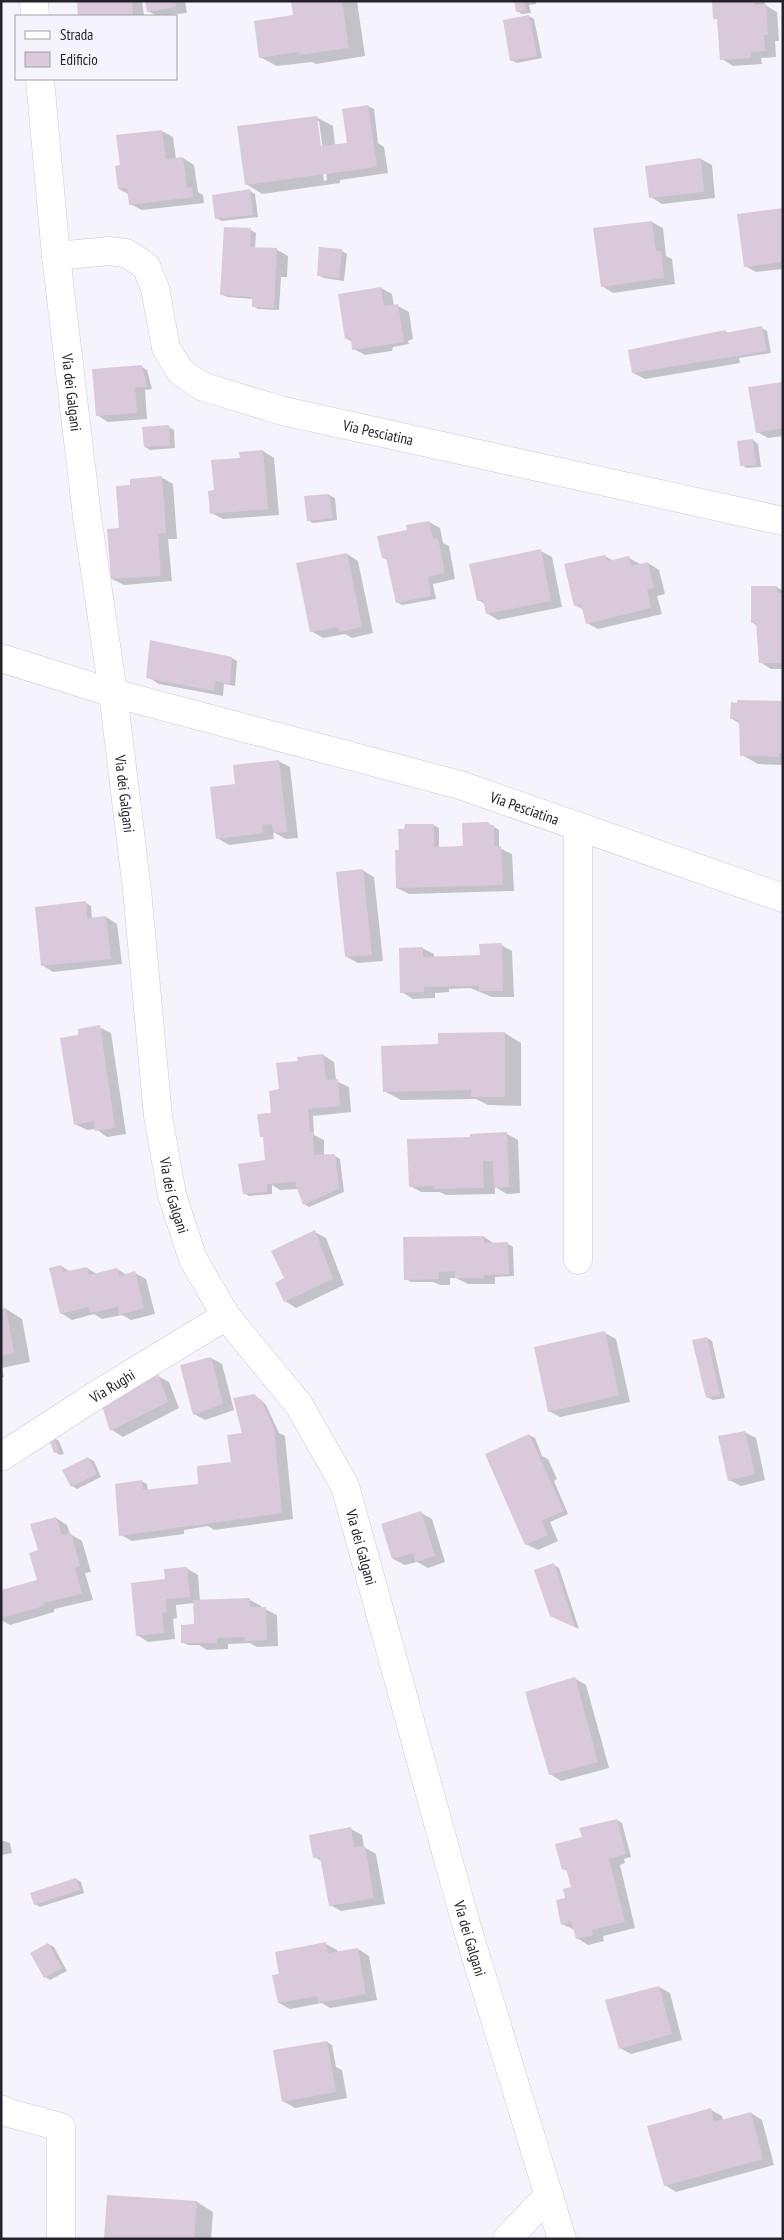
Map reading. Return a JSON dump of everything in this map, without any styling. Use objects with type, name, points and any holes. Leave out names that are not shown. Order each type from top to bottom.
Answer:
[{"type":"street","points":[[34,1],[35,15]]},
{"type":"street","name":"Via dei Galgani","points":[[40,80],[56,256],[86,507],[113,693],[137,890],[158,1116],[172,1195],[193,1259],[226,1316],[299,1405],[345,1486],[466,1924],[562,2239]]},
{"type":"street","name":"Via Pesciatina","points":[[56,256],[108,252],[126,253],[146,266],[155,288],[166,348],[180,371],[201,386],[283,411],[783,521]]},
{"type":"street","name":"Via Pesciatina","points":[[1,658],[113,693],[460,785],[783,898]]},
{"type":"street","points":[[578,826],[578,1260]]},
{"type":"street","name":"Via Rughi","points":[[1,1457],[98,1394],[226,1316]]},
{"type":"street","points":[[1,2109],[9,2113],[61,2127],[61,2239]]},
{"type":"street","points":[[507,2239],[549,2195]]},
{"type":"building","points":[[77,1],[132,1],[133,15],[78,15]]},
{"type":"building","points":[[145,1],[175,1],[176,7],[147,12]]},
{"type":"building","points":[[291,1],[342,1],[349,48],[299,55],[299,52],[259,58],[254,21],[293,15]]},
{"type":"building","points":[[514,1],[524,1],[526,10],[516,12]]},
{"type":"building","points":[[712,1],[755,1],[755,5],[766,4],[768,35],[764,35],[765,51],[751,52],[751,58],[720,60],[717,19],[713,19]]},
{"type":"building","points":[[529,15],[537,56],[510,61],[503,20]]},
{"type":"building","points":[[368,105],[377,167],[245,185],[237,126],[317,116],[321,146],[347,143],[342,109]]},
{"type":"building","points":[[162,130],[166,159],[183,157],[187,188],[192,187],[193,197],[129,205],[127,188],[118,189],[115,166],[120,165],[116,135]]},
{"type":"building","points":[[701,158],[704,192],[649,198],[645,166]]},
{"type":"building","points":[[250,189],[253,215],[215,219],[212,195]]},
{"type":"building","points":[[783,208],[783,262],[744,267],[737,214]]},
{"type":"building","points":[[652,221],[656,251],[661,251],[664,278],[601,287],[593,228]]},
{"type":"building","points":[[224,227],[251,228],[250,247],[277,248],[274,308],[252,307],[252,297],[220,295]]},
{"type":"building","points":[[319,247],[342,249],[339,278],[317,276]]},
{"type":"building","points":[[381,287],[384,306],[398,304],[404,342],[352,350],[351,338],[345,339],[338,294]]},
{"type":"building","points":[[762,326],[767,351],[632,373],[628,350],[725,330],[725,333]]},
{"type":"building","points":[[142,365],[147,387],[135,387],[137,413],[96,416],[92,369]]},
{"type":"building","points":[[783,382],[783,428],[756,433],[748,387]]},
{"type":"building","points":[[169,425],[170,445],[144,447],[142,427]]},
{"type":"building","points":[[753,439],[756,465],[740,466],[737,441]]},
{"type":"building","points":[[263,450],[268,509],[210,514],[208,491],[214,490],[211,460],[240,458],[239,452]]},
{"type":"building","points":[[162,476],[166,533],[158,534],[161,576],[111,579],[107,529],[119,528],[116,486],[130,485],[130,479]]},
{"type":"building","points":[[329,494],[333,518],[307,521],[304,496]]},
{"type":"building","points":[[429,521],[433,539],[438,538],[445,573],[428,577],[431,596],[396,603],[386,558],[382,558],[377,536],[407,530],[406,525]]},
{"type":"building","points":[[541,549],[551,601],[486,614],[483,600],[477,601],[469,564]]},
{"type":"building","points":[[347,553],[362,627],[340,632],[338,627],[310,632],[296,563]]},
{"type":"building","points":[[605,555],[608,561],[629,556],[631,566],[648,562],[654,588],[647,590],[651,608],[586,624],[581,604],[574,606],[564,564]]},
{"type":"building","points":[[751,586],[777,586],[777,593],[783,593],[783,663],[759,663],[756,623],[751,623]]},
{"type":"building","points":[[150,640],[232,657],[230,684],[215,681],[214,691],[146,678]]},
{"type":"building","points":[[737,700],[783,701],[783,753],[779,753],[779,757],[740,756],[739,720],[730,719],[731,702],[737,703]]},
{"type":"building","points":[[279,760],[287,832],[273,833],[272,824],[262,825],[263,833],[216,839],[210,787],[235,784],[233,765]]},
{"type":"building","points":[[488,822],[489,825],[494,825],[494,846],[501,846],[503,885],[396,888],[395,850],[399,850],[398,829],[404,829],[405,824],[434,824],[434,847],[463,846],[462,823]]},
{"type":"building","points":[[363,869],[372,955],[345,957],[336,872]]},
{"type":"building","points":[[86,901],[87,918],[106,916],[111,959],[41,966],[35,907]]},
{"type":"building","points":[[502,943],[503,991],[479,991],[479,986],[463,986],[424,987],[424,992],[400,993],[399,948],[423,947],[423,957],[480,955],[479,944]]},
{"type":"building","points":[[100,1025],[115,1128],[95,1131],[94,1121],[74,1125],[60,1038],[78,1035],[78,1029]]},
{"type":"building","points":[[505,1032],[505,1097],[471,1097],[471,1090],[383,1092],[381,1046],[438,1044],[438,1033]]},
{"type":"building","points":[[323,1054],[326,1080],[338,1079],[340,1106],[308,1109],[310,1132],[313,1132],[314,1155],[335,1154],[339,1189],[303,1205],[295,1182],[267,1184],[267,1192],[243,1194],[238,1164],[265,1160],[263,1137],[260,1137],[257,1114],[271,1113],[269,1091],[279,1089],[276,1063],[298,1061],[297,1057]]},
{"type":"building","points":[[507,1132],[509,1187],[494,1188],[493,1161],[483,1161],[484,1188],[434,1189],[434,1186],[409,1187],[407,1139],[470,1137],[470,1134]]},
{"type":"building","points":[[315,1230],[333,1279],[284,1302],[275,1283],[284,1278],[271,1251]]},
{"type":"building","points":[[484,1236],[484,1243],[508,1242],[509,1274],[484,1275],[484,1278],[455,1278],[455,1271],[439,1272],[439,1279],[404,1280],[403,1237]]},
{"type":"building","points":[[61,1265],[63,1272],[87,1267],[89,1275],[117,1268],[119,1276],[135,1271],[144,1308],[119,1315],[118,1307],[90,1313],[88,1307],[60,1314],[49,1268]]},
{"type":"building","points":[[6,1308],[14,1353],[1,1356],[1,1309]]},
{"type":"building","points":[[605,1331],[619,1395],[548,1412],[534,1347]]},
{"type":"building","points":[[707,1337],[720,1395],[706,1398],[692,1340]]},
{"type":"building","points":[[211,1357],[223,1404],[193,1415],[180,1365]]},
{"type":"building","points":[[158,1374],[168,1402],[110,1431],[102,1406],[119,1394]]},
{"type":"building","points":[[254,1394],[261,1400],[274,1428],[282,1513],[119,1536],[115,1484],[142,1480],[143,1490],[198,1484],[197,1466],[231,1462],[227,1435],[242,1433],[233,1398]]},
{"type":"building","points":[[745,1431],[755,1474],[728,1481],[718,1436]]},
{"type":"building","points":[[529,1434],[564,1511],[541,1521],[548,1535],[525,1545],[485,1454]]},
{"type":"building","points":[[54,1436],[59,1452],[54,1453],[49,1439]]},
{"type":"building","points":[[88,1457],[97,1474],[71,1487],[62,1470]]},
{"type":"building","points":[[421,1511],[435,1556],[415,1562],[413,1553],[392,1559],[381,1524]]},
{"type":"building","points":[[56,1517],[62,1535],[71,1533],[80,1566],[75,1567],[82,1594],[43,1603],[44,1606],[1,1618],[1,1590],[37,1580],[29,1553],[38,1550],[30,1524]]},
{"type":"building","points":[[554,1563],[575,1627],[550,1616],[534,1570]]},
{"type":"building","points":[[187,1567],[190,1597],[166,1599],[167,1612],[162,1613],[164,1633],[136,1636],[131,1583],[165,1579],[164,1569]]},
{"type":"building","points":[[250,1598],[250,1607],[266,1607],[267,1640],[245,1641],[245,1637],[217,1638],[217,1643],[181,1643],[181,1625],[194,1624],[193,1600]]},
{"type":"building","points":[[575,1677],[598,1762],[549,1775],[525,1692]]},
{"type":"building","points":[[617,1819],[626,1854],[609,1859],[625,1922],[592,1930],[593,1935],[576,1939],[571,1921],[561,1925],[556,1900],[565,1898],[563,1889],[571,1887],[566,1868],[562,1870],[555,1844],[582,1837],[579,1828]]},
{"type":"building","points":[[351,1827],[354,1847],[365,1846],[374,1898],[329,1906],[320,1857],[313,1858],[309,1835]]},
{"type":"building","points":[[76,1878],[80,1890],[34,1905],[30,1893]]},
{"type":"building","points":[[326,1942],[328,1953],[358,1948],[366,1994],[318,2003],[317,1996],[278,2003],[272,1975],[279,1974],[275,1952]]},
{"type":"building","points":[[48,1943],[62,1968],[44,1978],[30,1953]]},
{"type":"building","points":[[659,1986],[672,2034],[619,2049],[605,2000]]},
{"type":"building","points":[[327,2041],[336,2092],[282,2102],[273,2050]]},
{"type":"building","points":[[711,2108],[714,2122],[751,2112],[763,2159],[664,2186],[647,2126]]},
{"type":"building","points":[[107,2195],[197,2201],[194,2239],[104,2239]]}]
